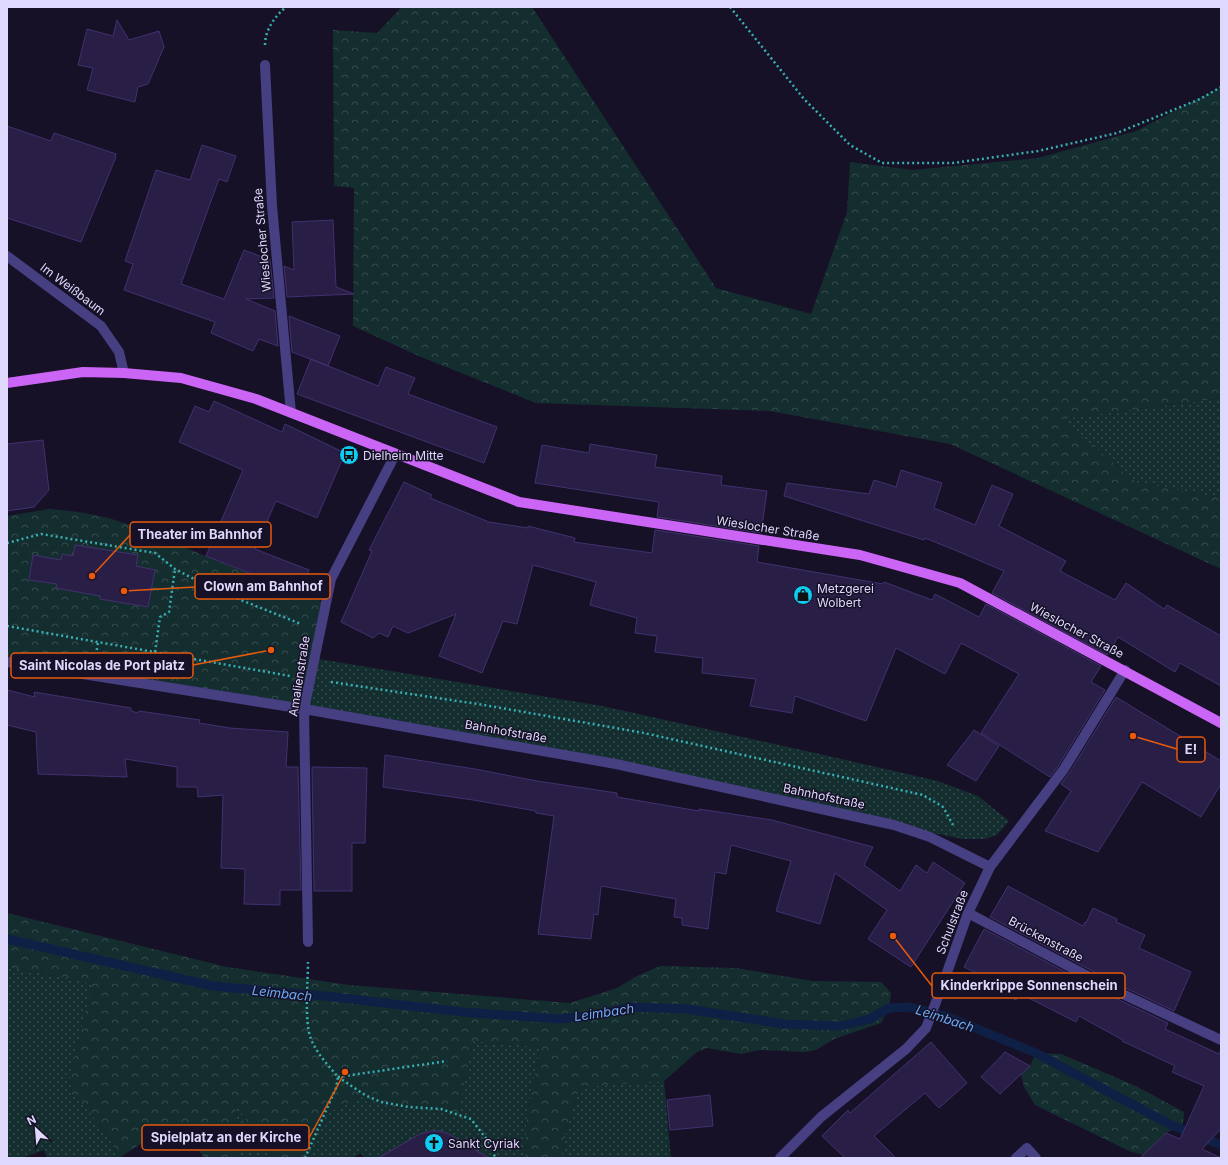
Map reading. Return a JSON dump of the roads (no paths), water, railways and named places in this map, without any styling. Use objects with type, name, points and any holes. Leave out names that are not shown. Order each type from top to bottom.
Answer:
[{"type":"main road","name":"Wieslocher Straße","points":[[7,383],[83,372],[124,373],[181,378],[256,399],[395,455],[519,502],[860,555],[960,582],[1221,723]]},
{"type":"street","name":"Wieslocher Straße","points":[[265,65],[272,206],[291,413]]},
{"type":"street","name":"Im Weißbaum","points":[[7,256],[101,326],[119,352],[124,373]]},
{"type":"street","name":"Amalienstraße","points":[[308,942],[304,709],[330,579],[395,455]]},
{"type":"street","name":"Bahnhofstraße","points":[[7,662],[304,709],[616,764],[894,825],[930,837],[990,867]]},
{"type":"street","name":"Schulstraße","points":[[780,1158],[821,1117],[906,1049],[926,1028],[968,913],[990,867],[1064,769],[1125,670]]},
{"type":"street","name":"Brückenstraße","points":[[968,913],[1114,990],[1221,1040]]},
{"type":"street","points":[[1016,1158],[1027,1148],[1036,1158]]},
{"type":"waterway","name":"Leimbach","points":[[7,939],[213,986],[324,996],[463,1012],[560,1019],[595,1015],[631,1007],[687,1009],[784,1024],[841,1026],[870,1019],[889,1008],[910,1007],[946,1016],[1036,1053],[1171,1125],[1221,1145]]},
{"type":"place","name":"Dielheim Mitte","points":[[349,455]]},
{"type":"place","name":"Theater im Bahnhof","points":[[92,576]]},
{"type":"place","name":"Clown am Bahnhof","points":[[124,591]]},
{"type":"place","name":"Metzgerei Wolbert","points":[[803,595]]},
{"type":"place","name":"Saint Nicolas de Port platz","points":[[271,650]]},
{"type":"place","name":"E!","points":[[1133,736]]},
{"type":"place","name":"Kinderkrippe Sonnenschein","points":[[893,936]]},
{"type":"place","name":"Spielplatz an der Kirche","points":[[345,1072]]},
{"type":"place","name":"Sankt Cyriak","points":[[434,1143]]}]
